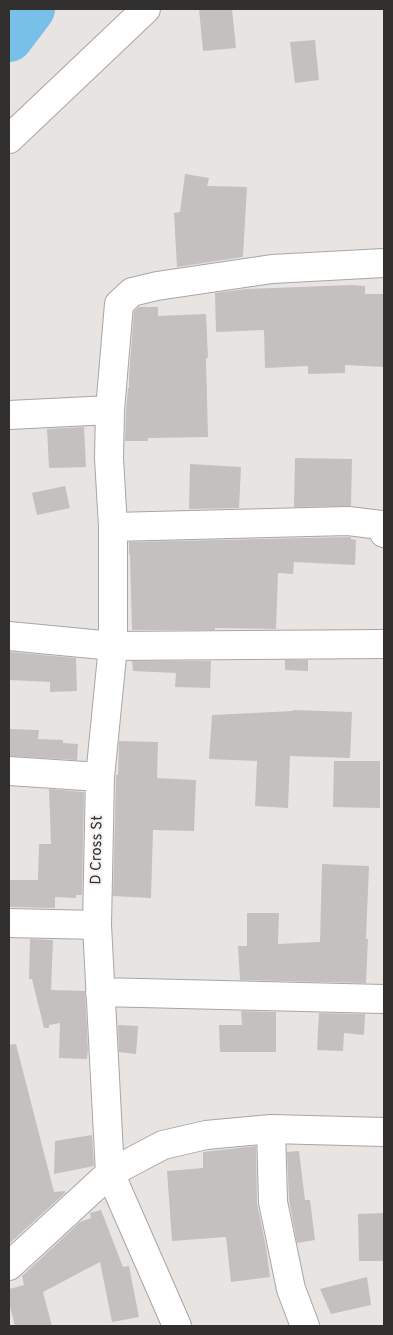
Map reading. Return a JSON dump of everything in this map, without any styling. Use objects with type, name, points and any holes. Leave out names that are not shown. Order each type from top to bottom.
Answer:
[{"type":"street","points":[[9,139],[146,9]]},
{"type":"street","name":"D Cross St","points":[[110,1173],[97,925],[100,777],[112,646],[113,527],[110,410],[119,304],[132,292],[158,286],[272,269],[384,263]]},
{"type":"street","points":[[9,415],[110,410]]},
{"type":"street","points":[[113,527],[348,521],[381,525],[384,532]]},
{"type":"street","points":[[9,636],[112,646],[384,644]]},
{"type":"street","points":[[9,771],[100,777]]},
{"type":"street","points":[[9,923],[97,925]]},
{"type":"street","points":[[100,992],[384,998]]},
{"type":"street","points":[[271,1129],[273,1202],[291,1289],[305,1326]]},
{"type":"street","points":[[9,1266],[110,1173],[163,1145],[206,1135],[271,1129],[384,1132]]},
{"type":"street","points":[[110,1173],[177,1326]]},
{"type":"building","points":[[199,9],[232,9],[236,48],[203,51]]},
{"type":"building","points":[[315,40],[319,80],[295,83],[290,42]]},
{"type":"building","points":[[185,174],[209,178],[207,186],[247,187],[243,257],[177,267],[174,213],[180,212]]},
{"type":"building","points":[[365,286],[365,294],[384,294],[384,367],[345,365],[345,373],[308,374],[308,366],[265,368],[264,330],[216,332],[215,293],[247,289]]},
{"type":"building","points":[[139,307],[158,307],[158,316],[206,314],[208,437],[148,438],[148,441],[125,441],[134,311]]},
{"type":"building","points":[[84,427],[86,467],[49,468],[47,429]]},
{"type":"building","points":[[295,458],[352,459],[351,506],[294,507]]},
{"type":"building","points":[[190,464],[241,467],[239,508],[189,509]]},
{"type":"building","points":[[65,486],[70,508],[37,515],[32,493]]},
{"type":"building","points":[[351,537],[351,539],[356,540],[355,565],[294,562],[293,574],[278,573],[276,629],[132,630],[129,542]]},
{"type":"building","points":[[10,652],[76,658],[77,691],[50,692],[50,682],[9,680]]},
{"type":"building","points":[[285,660],[308,660],[308,671],[285,670]]},
{"type":"building","points":[[132,661],[211,661],[210,688],[175,687],[176,673],[133,671]]},
{"type":"building","points":[[293,710],[352,712],[350,758],[290,756],[288,808],[255,806],[257,761],[209,759],[212,715]]},
{"type":"building","points":[[9,729],[39,730],[38,739],[63,740],[63,743],[78,744],[77,760],[9,756]]},
{"type":"building","points":[[119,741],[158,742],[157,778],[196,780],[194,831],[153,830],[151,898],[113,896],[116,775],[118,775]]},
{"type":"building","points":[[334,761],[380,761],[380,808],[333,807]]},
{"type":"building","points":[[49,789],[84,792],[82,895],[76,895],[76,898],[55,897],[55,908],[9,907],[9,880],[38,880],[39,844],[51,844]]},
{"type":"building","points":[[322,864],[369,866],[366,983],[240,980],[238,946],[247,946],[247,913],[279,913],[278,944],[320,942]]},
{"type":"building","points":[[30,939],[53,940],[51,990],[85,991],[87,1059],[59,1058],[60,1023],[44,1028],[32,979],[29,979]]},
{"type":"building","points":[[241,1011],[276,1012],[276,1052],[220,1052],[219,1025],[242,1025]]},
{"type":"building","points":[[319,1013],[365,1014],[364,1035],[344,1033],[343,1051],[317,1050]]},
{"type":"building","points":[[118,1025],[138,1026],[136,1054],[119,1052]]},
{"type":"building","points":[[16,1044],[54,1192],[65,1191],[65,1193],[9,1244],[9,1045]]},
{"type":"building","points":[[92,1135],[94,1166],[54,1174],[55,1141]]},
{"type":"building","points":[[256,1146],[257,1203],[270,1277],[231,1282],[226,1237],[172,1241],[167,1171],[203,1168],[203,1152]]},
{"type":"building","points":[[299,1151],[305,1200],[310,1200],[315,1240],[297,1243],[289,1200],[287,1152]]},
{"type":"building","points":[[101,1210],[123,1267],[129,1266],[139,1317],[112,1322],[100,1262],[43,1292],[52,1326],[15,1326],[9,1303],[9,1289],[24,1285],[22,1276],[80,1222],[91,1218],[90,1213]]},
{"type":"building","points":[[384,1213],[384,1261],[359,1261],[358,1214]]},
{"type":"building","points":[[367,1277],[371,1305],[331,1314],[320,1289]]},
{"type":"waterway","points":[[9,38],[31,9]]}]
